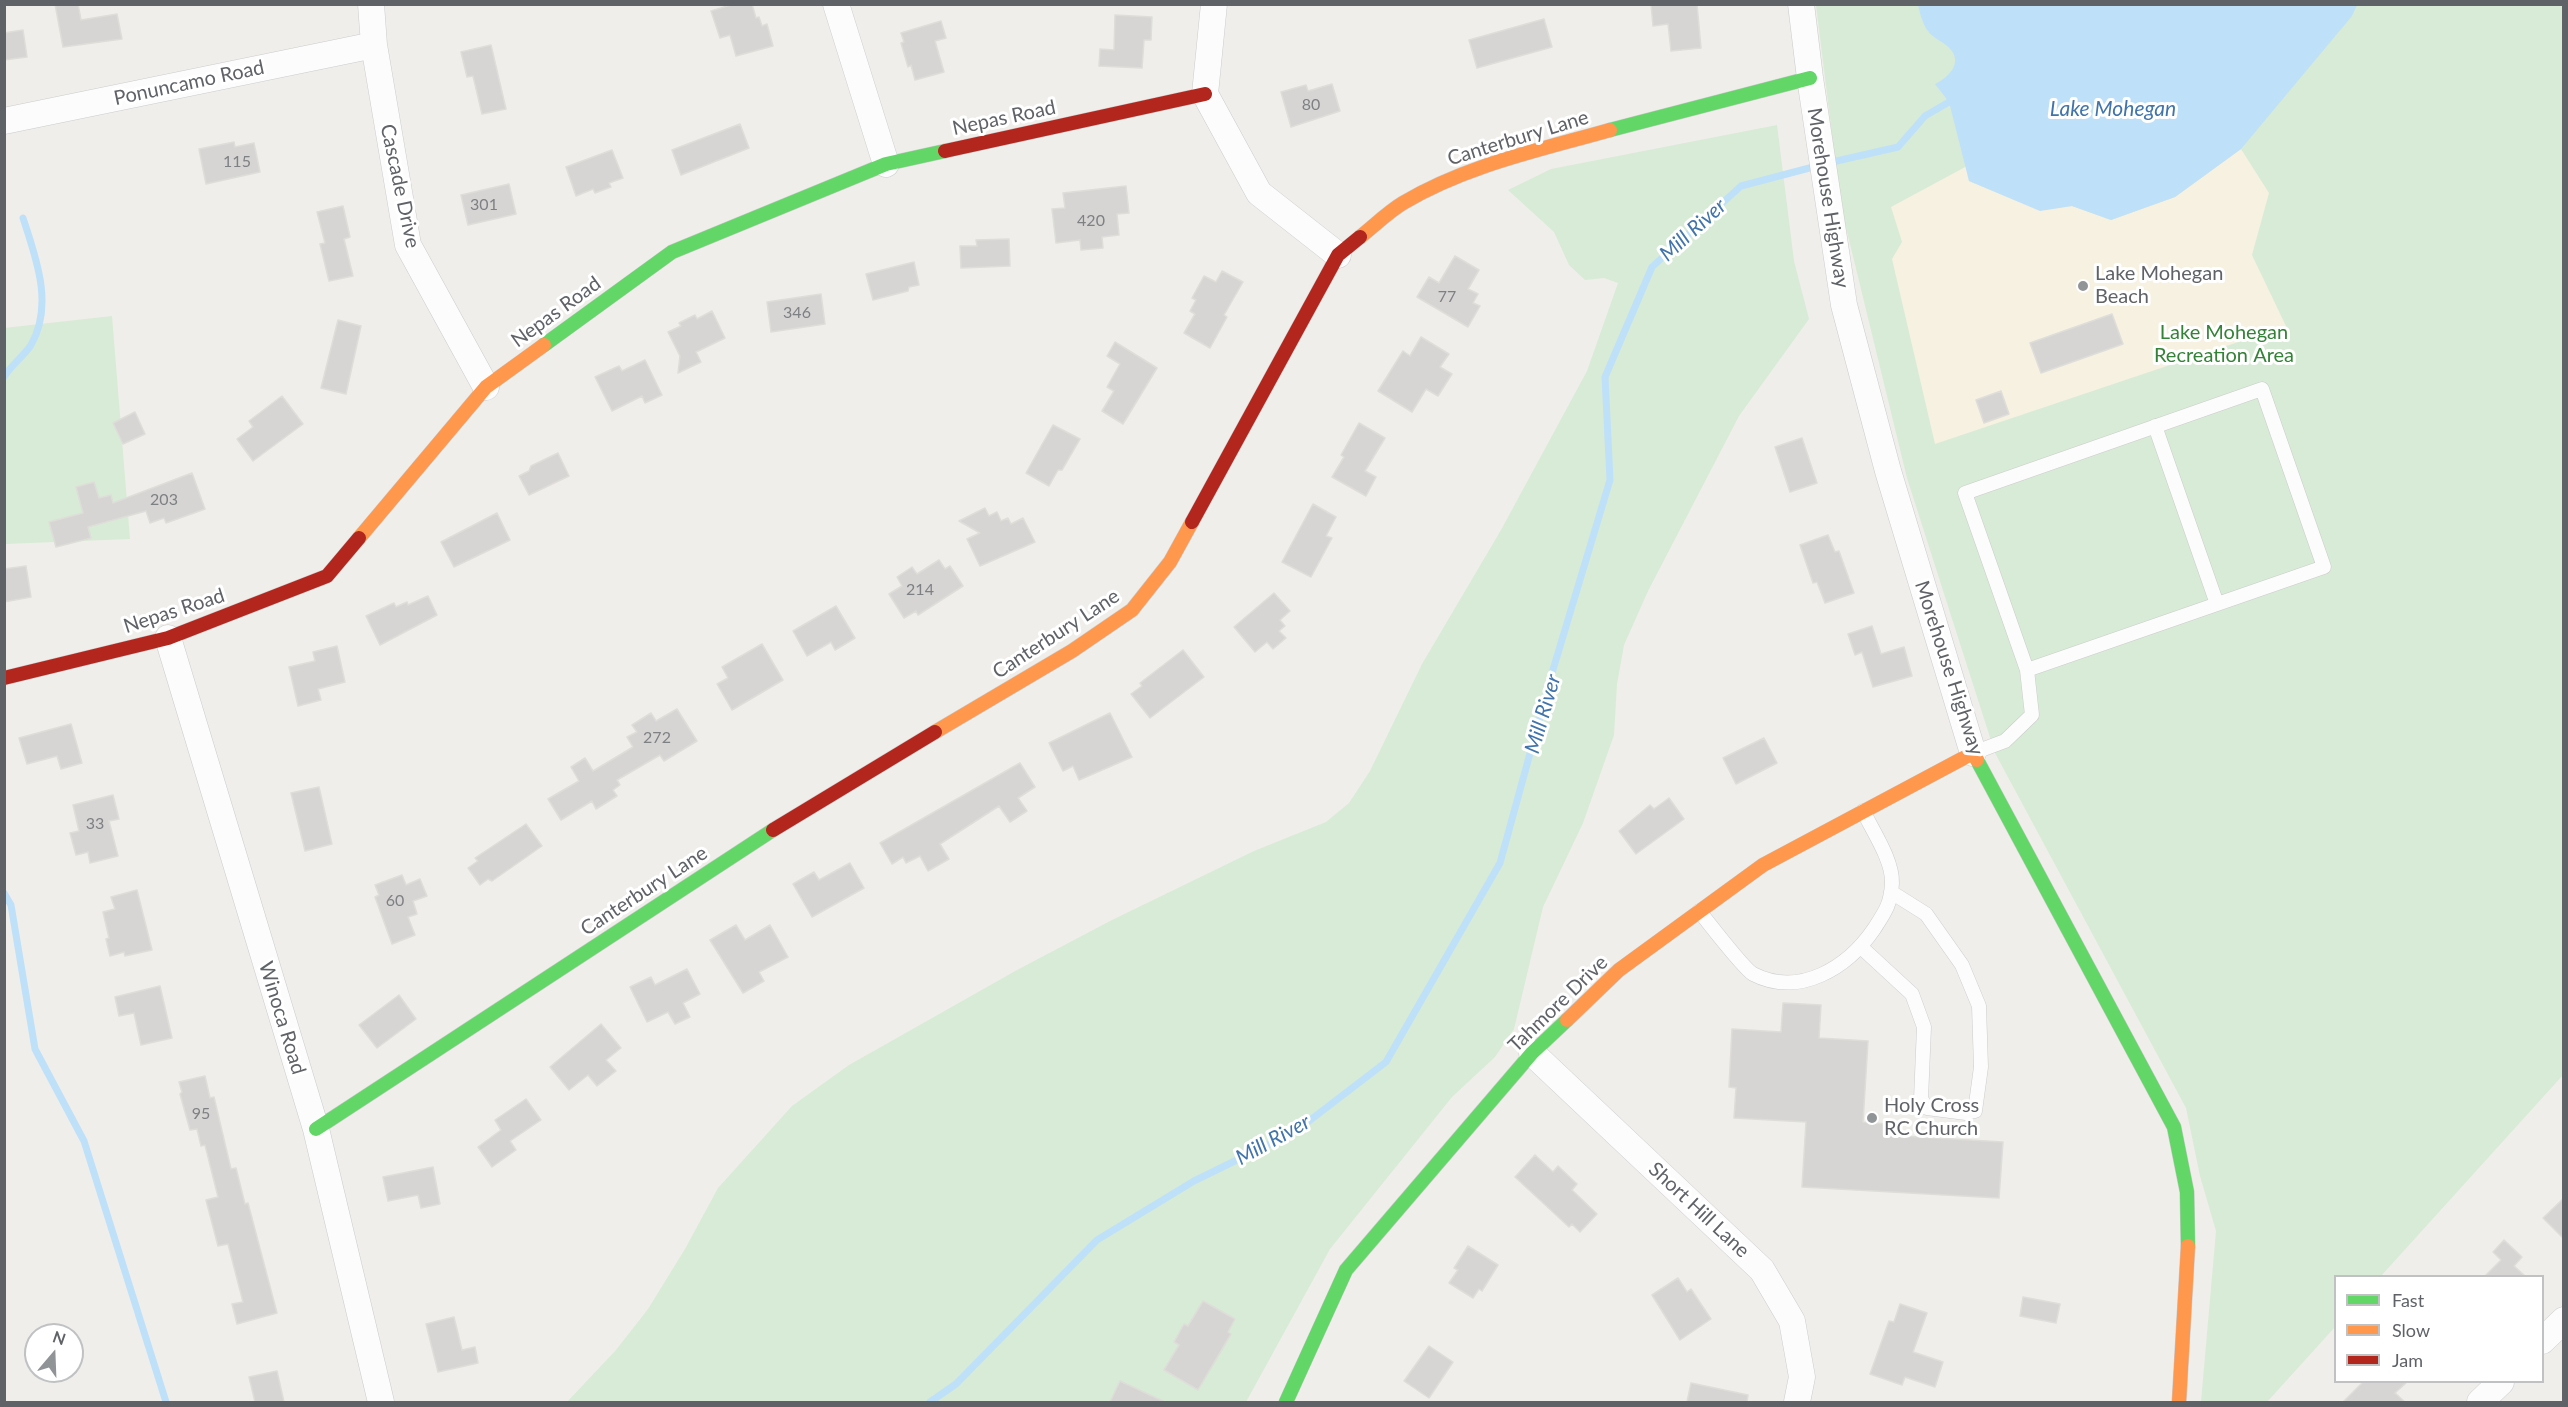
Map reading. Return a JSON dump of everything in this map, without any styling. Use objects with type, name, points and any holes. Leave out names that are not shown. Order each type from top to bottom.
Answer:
[{"type":"street","name":"Cascade Drive","points":[[371,4],[374,45],[408,245],[486,387]]},
{"type":"street","points":[[836,4],[886,164]]},
{"type":"street","points":[[1214,4],[1205,94],[1259,193],[1338,255]]},
{"type":"street","name":"Morehouse Highway","points":[[1801,4],[1844,305],[1888,471],[1973,753],[2174,1127],[2187,1192],[2189,1230],[2179,1402]]},
{"type":"street","name":"Ponuncamo Road","points":[[4,121],[374,45]]},
{"type":"street","name":"Canterbury Lane","points":[[316,1129],[799,813],[1072,651],[1132,610],[1170,562],[1338,255],[1401,204],[1445,182],[1489,164],[1667,114],[1810,78]]},
{"type":"street","name":"Nepas Road","points":[[4,678],[168,638],[327,576],[486,387],[672,252],[886,164],[1205,94]]},
{"type":"street","name":"Winoca Road","points":[[168,638],[316,1129],[381,1402]]},
{"type":"street","name":"Tahmore Drive","points":[[1286,1402],[1346,1270],[1533,1053],[1619,970],[1763,865],[1973,753]]},
{"type":"street","name":"Short Hill Lane","points":[[1533,1053],[1762,1270],[1792,1321],[1802,1377],[1797,1402]]},
{"type":"street","points":[[2544,1339],[2564,1320]]},
{"type":"street","points":[[2480,1402],[2500,1383]]},
{"type":"lane","points":[[1973,753],[2005,741],[2032,715],[2027,670],[1965,493],[2262,389],[2324,567],[2027,670]]},
{"type":"lane","points":[[2155,426],[2217,604]]},
{"type":"lane","points":[[1699,911],[1751,973],[1772,980],[1798,982],[1830,972],[1861,947],[1890,906],[1892,880],[1883,849],[1863,811]]},
{"type":"lane","points":[[1861,947],[1912,994],[1924,1027],[1921,1099],[1927,1108],[1966,1113],[1975,1111],[1981,1067],[1979,1006],[1962,965],[1926,914],[1891,892]]},
{"type":"green space","name":"Lake Mohegan Recreation Area","points":[[1816,5],[2563,5],[2563,1075],[2382,1275],[2334,1275],[2334,1328],[2267,1402],[2201,1402],[2216,1231],[2200,1176],[2186,1108],[1995,753],[1907,478],[1841,207]]},
{"type":"green space","points":[[1777,125],[1794,261],[1809,319],[1739,416],[1648,591],[1624,645],[1617,684],[1614,735],[1583,823],[1543,907],[1514,1029],[1495,1057],[1452,1097],[1330,1249],[1246,1402],[567,1402],[616,1350],[648,1309],[685,1249],[718,1188],[792,1106],[849,1065],[1017,970],[1112,920],[1254,851],[1326,822],[1349,803],[1370,771],[1422,664],[1501,530],[1587,371],[1618,283],[1604,278],[1585,280],[1569,265],[1554,232],[1508,190],[1551,169]]},
{"type":"green space","points":[[112,316],[130,539],[5,544],[4,328]]},
{"type":"sand","name":"Lake Mohegan Beach","points":[[2241,149],[2269,193],[2252,255],[2286,326],[1935,444],[1892,259],[1902,242],[1891,207],[1967,166],[1969,181],[2040,210],[2072,206],[2111,220],[2175,197]]},
{"type":"water","name":"Lake Mohegan","points":[[1918,4],[2357,5],[2352,16],[2241,149],[2175,197],[2111,220],[2072,206],[2040,211],[1969,181],[1949,102],[1935,84],[1951,72],[1955,56],[1946,45],[1928,31]]},
{"type":"building","points":[[55,4],[78,4],[81,20],[117,14],[122,39],[63,47]]},
{"type":"building","points":[[734,4],[752,4],[756,18],[759,17],[762,26],[767,24],[773,46],[736,56],[730,35],[720,38],[711,11]]},
{"type":"building","points":[[1651,4],[1697,4],[1701,48],[1671,51],[1668,24],[1653,26]]},
{"type":"building","points":[[1115,15],[1152,17],[1151,40],[1144,40],[1142,68],[1099,66],[1100,49],[1114,50]]},
{"type":"building","points":[[1544,19],[1552,47],[1477,68],[1469,40]]},
{"type":"building","points":[[941,21],[946,38],[935,41],[944,72],[915,80],[911,65],[908,67],[901,43],[904,42],[901,33]]},
{"type":"building","points":[[23,30],[27,57],[4,60],[4,33]]},
{"type":"building","points":[[491,45],[506,109],[482,114],[473,76],[467,77],[461,52]]},
{"type":"building","points":[[1332,84],[1340,111],[1291,127],[1281,92],[1306,85],[1308,91]]},
{"type":"building","points":[[740,124],[749,148],[681,175],[672,150]]},
{"type":"building","points":[[234,142],[235,147],[254,143],[260,172],[206,184],[199,149]]},
{"type":"building","points":[[612,150],[623,178],[609,183],[611,187],[595,193],[593,189],[576,196],[566,167]]},
{"type":"building","points":[[509,184],[516,214],[468,225],[461,195]]},
{"type":"building","points":[[1126,186],[1129,213],[1117,214],[1119,235],[1102,237],[1103,248],[1081,250],[1080,240],[1056,243],[1052,209],[1065,208],[1063,193]]},
{"type":"building","points":[[343,206],[350,237],[344,239],[353,276],[329,281],[320,244],[325,243],[317,212]]},
{"type":"building","points":[[1009,239],[1010,266],[961,268],[960,246],[977,246],[976,240]]},
{"type":"building","points":[[1455,256],[1479,270],[1468,289],[1478,294],[1473,303],[1480,306],[1468,327],[1417,297],[1429,277],[1439,283]]},
{"type":"building","points":[[914,262],[919,285],[909,287],[908,291],[873,300],[866,274]]},
{"type":"building","points":[[1222,271],[1243,282],[1224,315],[1227,317],[1210,348],[1184,333],[1195,314],[1190,311],[1196,300],[1192,298],[1204,276],[1216,282]]},
{"type":"building","points":[[821,294],[825,324],[771,332],[767,302]]},
{"type":"building","points":[[712,311],[725,338],[696,352],[701,362],[678,373],[680,356],[668,332],[681,326],[679,323],[695,315],[697,319]]},
{"type":"building","points":[[2112,314],[2123,344],[2041,373],[2030,343]]},
{"type":"building","points":[[338,320],[361,326],[346,394],[321,388]]},
{"type":"building","points":[[1421,337],[1449,354],[1440,367],[1452,374],[1438,396],[1426,389],[1412,412],[1378,391],[1403,351],[1410,356]]},
{"type":"building","points":[[1115,342],[1157,368],[1123,424],[1102,411],[1114,391],[1107,387],[1120,364],[1107,356]]},
{"type":"building","points":[[645,360],[662,395],[645,403],[642,396],[612,411],[595,377],[619,366],[622,371]]},
{"type":"building","points":[[2001,391],[2009,414],[1984,423],[1976,400]]},
{"type":"building","points":[[282,396],[303,424],[253,461],[237,439],[253,427],[249,421]]},
{"type":"building","points":[[135,412],[145,434],[123,444],[113,423]]},
{"type":"building","points":[[1359,423],[1385,438],[1365,471],[1376,477],[1366,496],[1332,477]]},
{"type":"building","points":[[1053,425],[1080,439],[1062,470],[1058,470],[1049,486],[1026,473]]},
{"type":"building","points":[[1802,438],[1817,483],[1790,492],[1775,447]]},
{"type":"building","points":[[558,453],[569,476],[529,495],[519,476],[529,471],[531,466]]},
{"type":"building","points":[[192,473],[205,509],[166,523],[164,518],[150,523],[146,511],[88,527],[91,538],[56,547],[49,522],[83,513],[76,487],[94,482],[99,498],[111,495],[113,503]]},
{"type":"building","points":[[1313,504],[1336,517],[1326,536],[1332,538],[1311,577],[1282,562]]},
{"type":"building","points":[[985,508],[989,516],[997,512],[1001,521],[1008,518],[1011,524],[1023,518],[1035,542],[980,566],[967,539],[980,533],[959,521]]},
{"type":"building","points":[[497,513],[510,540],[454,567],[441,542]]},
{"type":"building","points":[[1828,535],[1835,552],[1839,551],[1854,593],[1825,603],[1817,582],[1813,583],[1800,545]]},
{"type":"building","points":[[939,560],[945,569],[950,566],[963,586],[918,615],[916,611],[904,618],[889,594],[902,586],[897,577],[912,567],[917,574]]},
{"type":"building","points":[[26,566],[31,597],[4,602],[4,569]]},
{"type":"building","points":[[1274,593],[1290,611],[1280,620],[1285,626],[1279,631],[1286,638],[1273,649],[1267,642],[1255,652],[1234,627]]},
{"type":"building","points":[[428,596],[437,615],[380,645],[366,616],[394,603],[396,607],[407,602],[408,605]]},
{"type":"building","points":[[836,606],[855,638],[835,650],[831,642],[807,656],[793,631]]},
{"type":"building","points":[[1872,626],[1881,654],[1904,647],[1912,676],[1873,687],[1862,652],[1855,655],[1848,634]]},
{"type":"building","points":[[762,644],[783,680],[732,710],[717,684],[728,678],[722,667]]},
{"type":"building","points":[[337,646],[345,682],[318,689],[321,700],[298,706],[289,667],[315,661],[313,652]]},
{"type":"building","points":[[1183,650],[1204,677],[1150,718],[1131,694],[1142,686],[1140,683]]},
{"type":"building","points":[[677,709],[697,741],[664,761],[660,755],[617,780],[620,785],[613,790],[617,796],[596,809],[592,801],[561,820],[548,799],[579,781],[571,767],[585,758],[593,771],[633,747],[627,737],[637,732],[632,725],[651,713],[656,721]]},
{"type":"building","points":[[1110,713],[1132,757],[1079,780],[1073,766],[1063,771],[1049,743]]},
{"type":"building","points":[[71,724],[82,763],[61,769],[57,756],[27,764],[19,738]]},
{"type":"building","points":[[1764,738],[1777,763],[1736,784],[1723,758]]},
{"type":"building","points":[[1020,763],[1035,787],[1018,798],[1027,811],[1010,822],[999,806],[940,844],[949,859],[928,871],[920,856],[906,863],[903,857],[892,864],[880,843]]},
{"type":"building","points":[[319,787],[332,844],[305,851],[291,793]]},
{"type":"building","points":[[113,795],[119,819],[109,821],[118,856],[90,863],[88,852],[76,855],[70,833],[79,831],[73,805]]},
{"type":"building","points":[[1669,798],[1684,819],[1636,854],[1619,831],[1650,805],[1654,809]]},
{"type":"building","points":[[526,824],[542,846],[492,881],[488,879],[480,885],[468,868],[478,861],[475,858]]},
{"type":"building","points":[[850,863],[864,888],[812,917],[793,884],[814,872],[819,880]]},
{"type":"building","points":[[402,875],[406,885],[420,879],[427,896],[413,901],[417,914],[408,917],[415,935],[392,944],[375,897],[379,895],[375,885]]},
{"type":"building","points":[[137,890],[152,950],[125,956],[124,952],[110,956],[106,939],[109,938],[103,912],[115,909],[111,897]]},
{"type":"building","points":[[736,925],[745,940],[770,925],[788,957],[759,972],[764,981],[743,993],[710,940]]},
{"type":"building","points":[[687,969],[700,994],[683,1003],[690,1017],[675,1024],[668,1012],[647,1022],[630,987],[651,977],[655,985]]},
{"type":"building","points":[[160,986],[172,1038],[141,1045],[134,1013],[119,1016],[115,997]]},
{"type":"building","points":[[399,995],[416,1019],[377,1048],[359,1025]]},
{"type":"building","points":[[1783,1003],[1821,1005],[1819,1038],[1868,1041],[1863,1122],[1887,1124],[1886,1135],[2003,1142],[1999,1198],[1802,1187],[1806,1122],[1734,1118],[1736,1088],[1729,1087],[1732,1029],[1781,1032]]},
{"type":"building","points":[[601,1024],[621,1048],[606,1060],[616,1071],[597,1086],[588,1075],[569,1090],[550,1067]]},
{"type":"building","points":[[205,1076],[210,1098],[214,1097],[231,1169],[236,1168],[245,1204],[248,1203],[277,1313],[237,1324],[232,1304],[243,1302],[228,1244],[218,1246],[206,1200],[218,1197],[205,1145],[201,1146],[197,1129],[190,1130],[180,1094],[182,1092],[179,1082]]},
{"type":"building","points":[[526,1099],[541,1120],[510,1141],[516,1150],[492,1167],[478,1147],[501,1130],[495,1120]]},
{"type":"building","points":[[1535,1155],[1553,1172],[1558,1166],[1577,1184],[1572,1190],[1597,1214],[1580,1232],[1572,1224],[1569,1227],[1515,1177]]},
{"type":"building","points":[[433,1167],[440,1204],[421,1208],[418,1195],[388,1201],[383,1177]]},
{"type":"building","points":[[2564,1198],[2564,1239],[2543,1218]]},
{"type":"building","points":[[2504,1240],[2522,1257],[2514,1266],[2524,1275],[2486,1275],[2501,1260],[2493,1252]]},
{"type":"building","points":[[1468,1246],[1498,1265],[1482,1291],[1479,1289],[1473,1298],[1449,1283],[1458,1270],[1454,1268]]},
{"type":"building","points":[[1678,1278],[1687,1292],[1691,1289],[1711,1319],[1680,1340],[1652,1295]]},
{"type":"building","points":[[2023,1297],[2060,1304],[2056,1323],[2020,1316]]},
{"type":"building","points":[[1203,1301],[1235,1319],[1228,1332],[1231,1334],[1198,1390],[1164,1370],[1179,1345],[1174,1342],[1184,1324],[1188,1326]]},
{"type":"building","points":[[1900,1304],[1927,1313],[1913,1352],[1943,1362],[1935,1387],[1905,1377],[1902,1385],[1870,1374],[1889,1321],[1894,1322]]},
{"type":"building","points":[[454,1317],[462,1350],[475,1347],[478,1363],[438,1372],[426,1324]]},
{"type":"building","points":[[1429,1346],[1453,1362],[1429,1398],[1404,1381]]},
{"type":"building","points":[[277,1371],[284,1402],[255,1402],[249,1377]]},
{"type":"building","points":[[1120,1381],[1165,1402],[1110,1402]]},
{"type":"building","points":[[1691,1383],[1748,1395],[1747,1402],[1687,1402]]},
{"type":"building","points":[[2362,1383],[2406,1383],[2395,1393],[2405,1402],[2343,1402]]},
{"type":"waterway","name":"Mill River","points":[[1828,163],[1898,147],[1925,116],[1949,102]]},
{"type":"waterway","name":"Mill River","points":[[930,1402],[956,1384],[1097,1240],[1194,1181],[1296,1131],[1386,1062],[1500,863],[1552,673],[1610,480],[1605,377],[1652,267],[1741,186],[1817,166]]},
{"type":"waterway","points":[[4,377],[31,345],[38,330],[41,314],[42,298],[37,265],[23,218]]},
{"type":"waterway","points":[[4,893],[11,905],[35,1049],[84,1141],[166,1402]]},
{"type":"traffic: fast","points":[[1610,130],[1810,78]]},
{"type":"traffic: fast","points":[[544,345],[672,252],[886,164],[945,151]]},
{"type":"traffic: fast","points":[[1977,760],[2174,1127],[2187,1192],[2188,1246]]},
{"type":"traffic: fast","points":[[316,1129],[773,830]]},
{"type":"traffic: fast","points":[[1286,1402],[1346,1270],[1532,1053],[1567,1020]]},
{"type":"traffic: slow","points":[[1360,237],[1403,203],[1452,178],[1504,160],[1610,130]]},
{"type":"traffic: slow","points":[[359,538],[486,387],[544,345]]},
{"type":"traffic: slow","points":[[935,732],[1072,651],[1132,610],[1170,562],[1192,522]]},
{"type":"traffic: slow","points":[[1567,1020],[1619,970],[1763,865],[1973,753],[1977,760]]},
{"type":"traffic: slow","points":[[2179,1402],[2188,1246]]},
{"type":"traffic: jam","points":[[945,151],[1205,94]]},
{"type":"traffic: jam","points":[[1192,522],[1338,255],[1360,237]]},
{"type":"traffic: jam","points":[[4,678],[168,638],[327,576],[359,538]]},
{"type":"traffic: jam","points":[[773,830],[935,732]]},
{"type":"place","name":"Lake Mohegan Beach","points":[[2083,286]]},
{"type":"place","name":"Holy Cross RC Church","points":[[1872,1118]]}]
